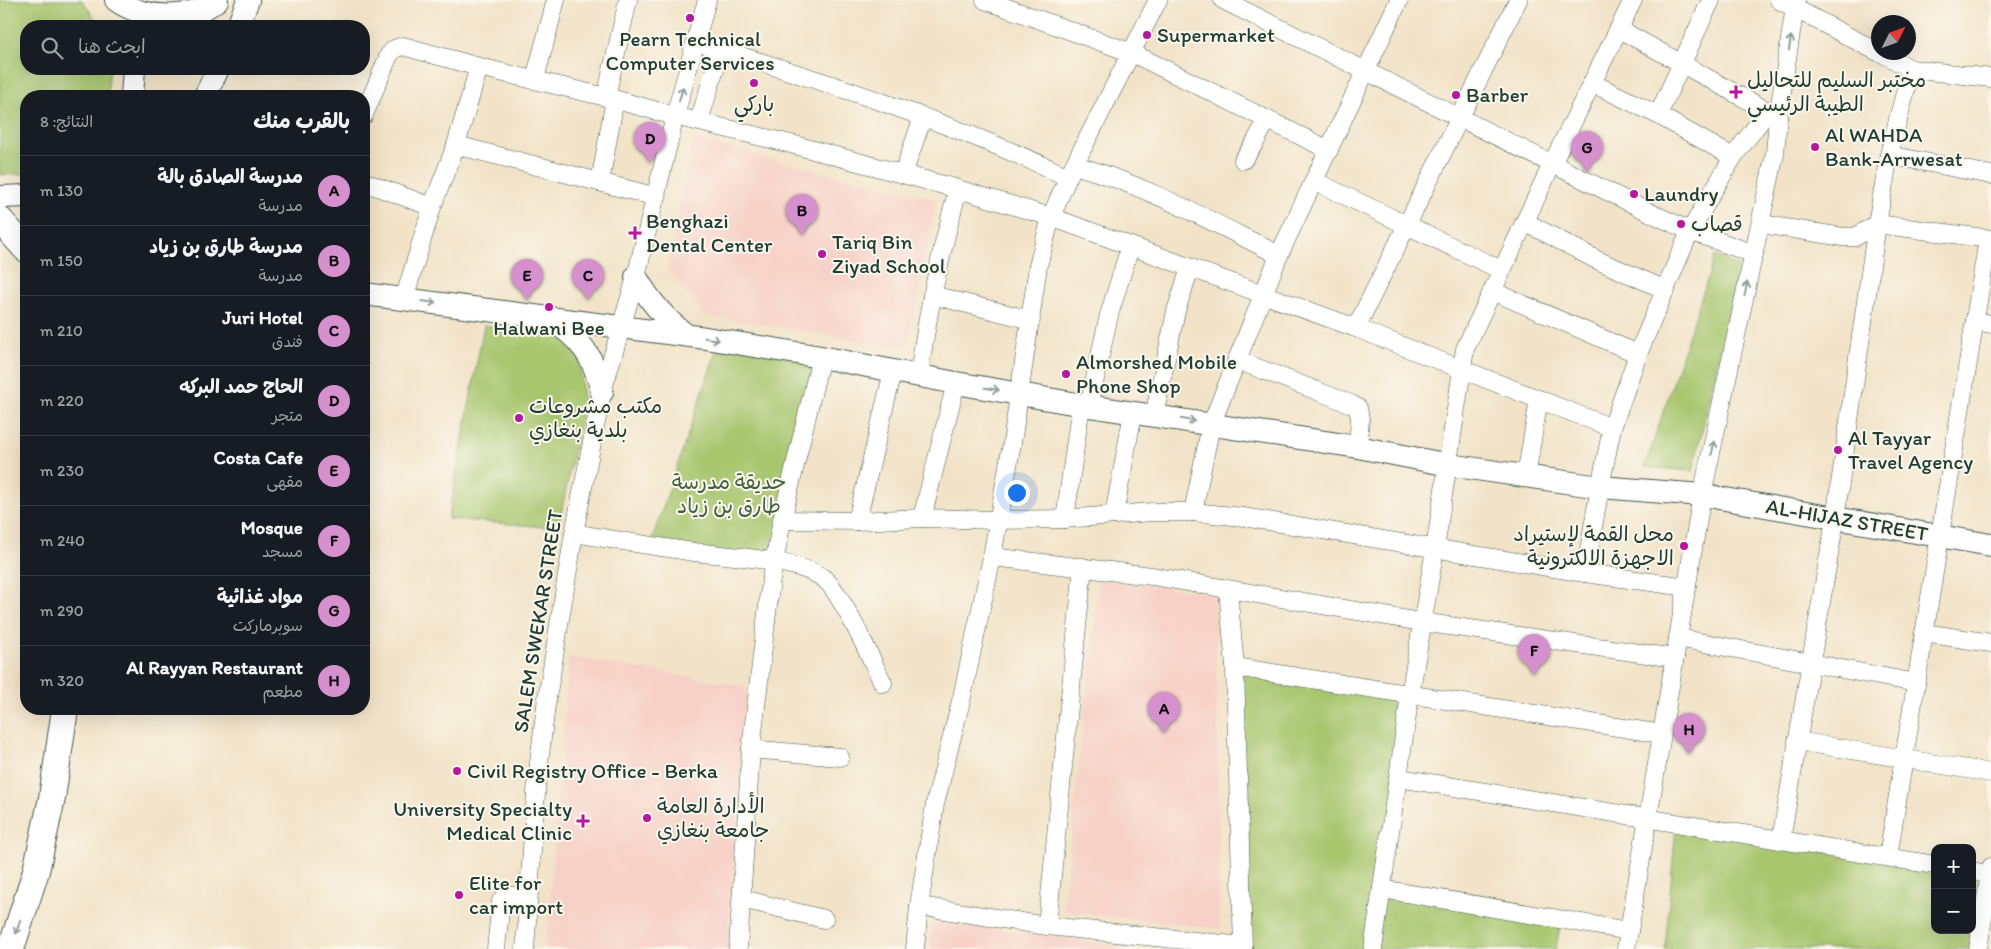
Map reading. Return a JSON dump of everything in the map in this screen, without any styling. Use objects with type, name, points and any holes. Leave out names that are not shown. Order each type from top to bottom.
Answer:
[{"type":"highway","points":[[11,949],[36,871],[52,798],[64,715]]},
{"type":"highway","points":[[30,949],[59,846],[79,715]]},
{"type":"main road","points":[[111,0],[123,20]]},
{"type":"main road","points":[[116,0],[126,7],[147,14],[169,15],[190,13],[211,5],[217,0]]},
{"type":"main road","points":[[240,20],[248,0]]},
{"type":"main road","points":[[132,90],[134,75]]},
{"type":"main road","points":[[208,90],[215,75]]},
{"type":"main road","points":[[0,197],[20,196]]},
{"type":"main road","points":[[636,277],[644,292],[662,316],[685,334]]},
{"type":"main road","name":"AL-HIJAZ STREET","points":[[370,295],[685,334],[1019,394],[1358,447],[1449,466],[1600,486],[1702,495],[1991,545]]},
{"type":"main road","points":[[546,316],[565,328],[579,341],[590,356],[598,374],[602,392]]},
{"type":"street","points":[[535,79],[556,0]]},
{"type":"street","points":[[600,182],[610,98],[628,0]]},
{"type":"street","name":"SALEM SWEKAR STREET","points":[[525,949],[537,779],[546,705],[574,533],[602,392],[636,277],[657,197],[675,116],[707,0]]},
{"type":"street","points":[[985,0],[1132,53],[1329,150]]},
{"type":"street","points":[[915,949],[919,906],[936,804],[962,697],[992,557],[1038,266],[1051,216],[1071,171],[1158,0]]},
{"type":"street","points":[[1223,0],[1552,164],[1690,230],[1754,254]]},
{"type":"street","points":[[1193,512],[1211,425],[1262,295],[1398,0]]},
{"type":"street","points":[[1356,328],[1518,0]]},
{"type":"street","points":[[1373,949],[1421,622],[1449,466],[1465,349],[1552,164],[1633,0]]},
{"type":"street","points":[[1658,115],[1711,0]]},
{"type":"street","points":[[1779,0],[1796,4],[1871,47]]},
{"type":"street","points":[[1626,949],[1702,495],[1775,154],[1773,114],[1796,4]]},
{"type":"street","points":[[1619,29],[1773,114]]},
{"type":"street","points":[[696,42],[826,82],[1071,171],[1110,175],[1154,194],[1279,255]]},
{"type":"street","points":[[370,101],[389,55],[394,49],[403,46],[903,174],[1051,216],[1130,247],[1356,328],[1612,428]]},
{"type":"street","points":[[699,122],[721,50]]},
{"type":"street","points":[[1895,60],[1912,69],[1991,78]]},
{"type":"street","points":[[404,299],[432,207],[456,145],[480,67]]},
{"type":"street","points":[[1781,840],[1835,519],[1877,224],[1889,155],[1912,69]]},
{"type":"street","points":[[1592,83],[1658,115],[1733,157]]},
{"type":"street","points":[[1585,573],[1612,428],[1638,354],[1690,230],[1733,157],[1773,114]]},
{"type":"street","points":[[903,174],[923,116]]},
{"type":"street","points":[[1243,160],[1254,144],[1266,120]]},
{"type":"street","points":[[456,145],[657,197]]},
{"type":"street","points":[[1889,155],[1991,175]]},
{"type":"street","points":[[1314,181],[1501,270]]},
{"type":"street","points":[[370,184],[432,207]]},
{"type":"street","points":[[919,376],[942,246],[958,189]]},
{"type":"street","points":[[1525,222],[1598,260],[1666,290]]},
{"type":"street","points":[[1761,224],[1855,237],[1877,224],[1989,239],[1983,323],[1940,536],[1888,857]]},
{"type":"street","points":[[1065,519],[1085,405],[1109,315],[1130,247]]},
{"type":"street","points":[[1114,515],[1143,414],[1190,268]]},
{"type":"street","points":[[1492,291],[1638,354]]},
{"type":"street","points":[[932,295],[1030,320]]},
{"type":"street","points":[[738,949],[751,749],[774,562],[782,520],[821,357]]},
{"type":"street","points":[[1238,360],[1358,408],[1360,419],[1358,447]]},
{"type":"street","points":[[857,521],[893,371]]},
{"type":"street","points":[[922,518],[956,383]]},
{"type":"street","points":[[1526,476],[1538,399]]},
{"type":"street","points":[[782,520],[857,521],[922,518],[1065,519],[1152,512],[1193,512],[1243,517],[1585,573],[1687,587]]},
{"type":"street","points":[[574,533],[642,545],[774,562],[801,567],[824,578],[836,591],[883,683]]},
{"type":"street","points":[[992,557],[1152,576],[1421,622],[1675,658]]},
{"type":"street","points":[[1046,926],[1082,567]]},
{"type":"street","points":[[919,906],[1046,926],[1243,948],[1235,667],[1228,590]]},
{"type":"street","points":[[1924,632],[1991,643]]},
{"type":"street","points":[[1678,638],[1916,683]]},
{"type":"street","points":[[1235,667],[1662,734]]},
{"type":"street","points":[[1797,742],[1991,774]]},
{"type":"street","points":[[751,749],[840,757]]},
{"type":"street","points":[[1399,778],[1931,864]]},
{"type":"street","points":[[1976,871],[1991,872],[1978,949]]},
{"type":"street","points":[[1382,889],[1629,931]]},
{"type":"street","points":[[496,949],[501,901],[507,896],[528,896]]},
{"type":"street","points":[[742,899],[824,919]]},
{"type":"shaded area","points":[[693,139],[937,200],[907,348],[706,316],[667,270]]},
{"type":"shaded area","points":[[1099,579],[1216,594],[1220,929],[1063,911]]},
{"type":"shaded area","name":"الأدارة العامة جامعة بنغازي","points":[[569,657],[747,686],[727,949],[546,949]]},
{"type":"shaded area","points":[[931,923],[1049,936],[1136,949],[931,949]]},
{"type":"green space","points":[[0,0],[82,0],[96,20],[20,20],[20,75],[109,75],[108,90],[20,90],[20,174],[0,175]]},
{"type":"green space","points":[[1715,256],[1739,266],[1693,471],[1645,467]]},
{"type":"green space","points":[[484,325],[561,335],[580,358],[583,407],[558,528],[448,519]]},
{"type":"green space","name":"حديقة مدرسة طارق بن زياد","points":[[719,343],[819,358],[773,561],[651,543]]},
{"type":"green space","points":[[1236,668],[1409,696],[1370,949],[1246,949]]},
{"type":"green space","points":[[1676,826],[1931,871],[1931,934],[1976,934],[1976,880],[1991,882],[1980,949],[1665,949]]},
{"type":"green space","points":[[1383,890],[1561,920],[1556,949],[1374,949]]},
{"type":"place","name":"Pearn Technical Computer Services","points":[[690,18]]},
{"type":"place","name":"Supermarket","points":[[1147,35]]},
{"type":"place","name":"باركي","points":[[754,83]]},
{"type":"place","name":"مختبر السليم للتحاليل الطيبة الرئيسي","points":[[1736,92]]},
{"type":"place","name":"Barber","points":[[1456,95]]},
{"type":"place","name":"Al WAHDA Bank-Arrwesat","points":[[1815,147]]},
{"type":"place","name":"الحاج حمد البركه","points":[[650,163]]},
{"type":"place","name":"مواد غذائية","points":[[1587,172]]},
{"type":"place","name":"Laundry","points":[[1634,194]]},
{"type":"place","name":"قصاب","points":[[1681,224]]},
{"type":"place","name":"Benghazi Dental Center","points":[[635,233]]},
{"type":"place","name":"مدرسة طارق بن زياد","points":[[802,235]]},
{"type":"place","name":"Tariq Bin Ziyad School","points":[[822,254]]},
{"type":"place","name":"Costa Cafe","points":[[527,300]]},
{"type":"place","name":"Juri Hotel","points":[[588,300]]},
{"type":"place","name":"Halwani Bee","points":[[549,307]]},
{"type":"place","name":"Almorshed Mobile Phone Shop","points":[[1066,374]]},
{"type":"place","name":"مكتب مشروعات بلدية بنغازي","points":[[519,418]]},
{"type":"place","name":"Al Tayyar Travel Agency","points":[[1838,450]]},
{"type":"place","name":"محل القمة لإستيراد الاجهزة الالكترونية","points":[[1684,546]]},
{"type":"place","name":"Mosque","points":[[1534,675]]},
{"type":"place","name":"مدرسة الصادق بالة","points":[[1164,733]]},
{"type":"place","name":"Al Rayyan Restaurant","points":[[1689,754]]},
{"type":"place","name":"Civil Registry Office - Berka","points":[[457,771]]},
{"type":"place","name":"الأدارة العامة جامعة بنغازي","points":[[647,818]]},
{"type":"place","name":"University Specialty Medical Clinic","points":[[583,821]]},
{"type":"place","name":"Elite for car import","points":[[459,895]]}]
